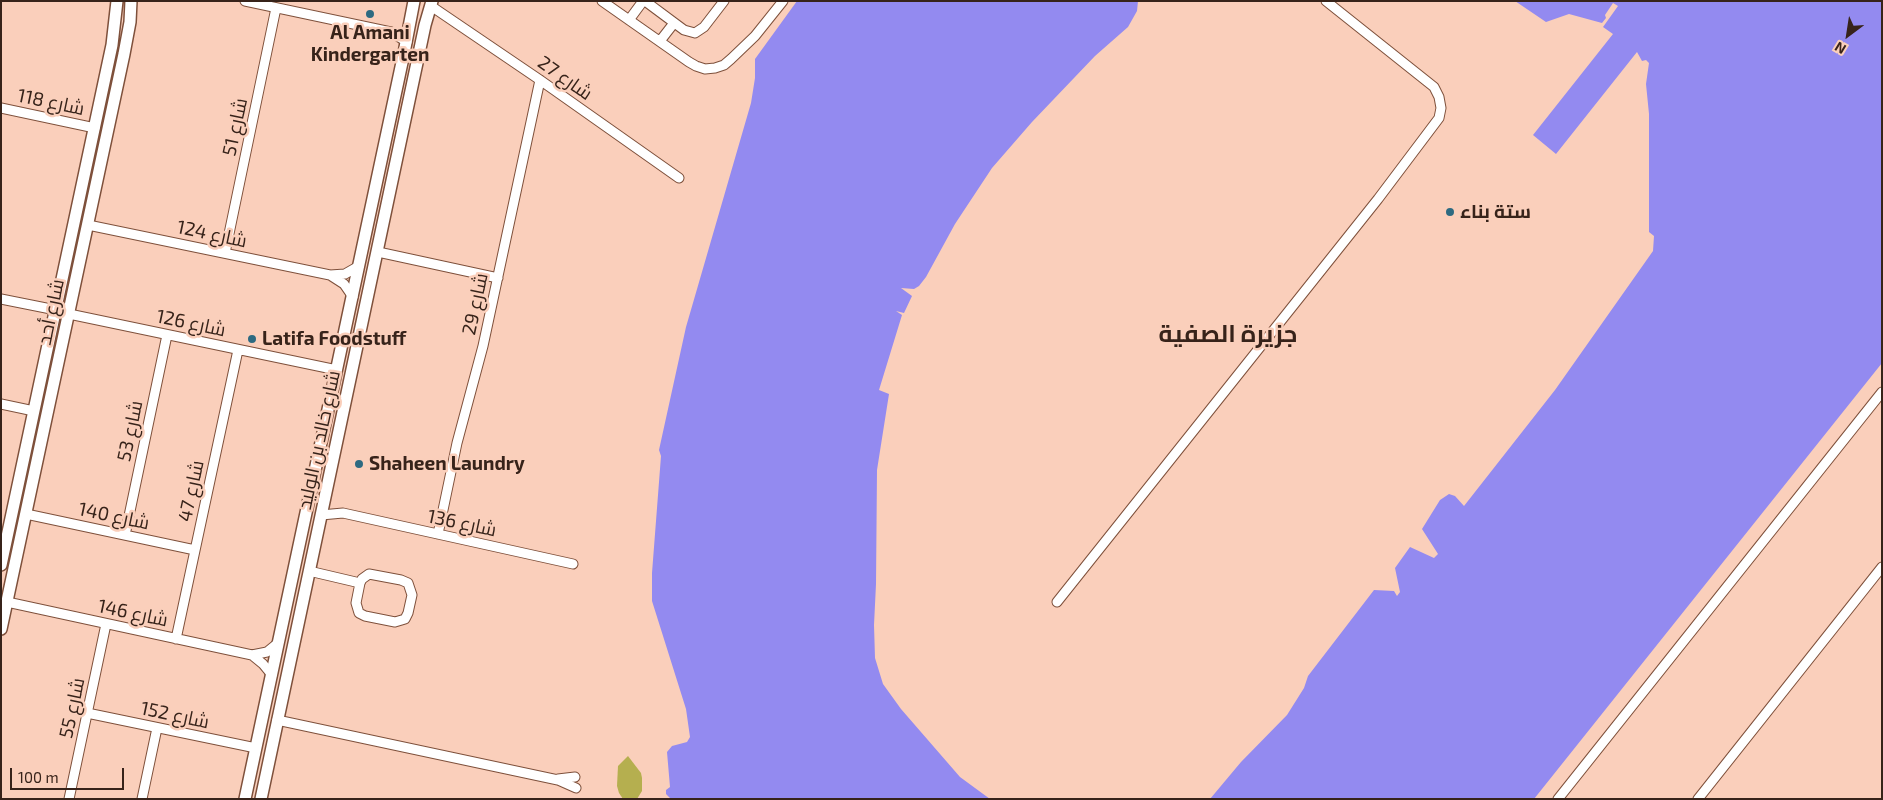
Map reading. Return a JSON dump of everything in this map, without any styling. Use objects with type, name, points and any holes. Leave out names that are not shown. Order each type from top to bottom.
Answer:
[{"type":"main road","name":"شارع أحد","points":[[1,564],[112,45],[117,1]]},
{"type":"main road","name":"شارع أحد","points":[[1,629],[113,106],[127,38],[131,1]]},
{"type":"main road","name":"شارع خالد بن الوليد","points":[[246,799],[407,42],[414,1]]},
{"type":"main road","name":"شارع خالد بن الوليد","points":[[261,799],[425,24],[432,4]]},
{"type":"main road","points":[[100,102],[113,106]]},
{"type":"main road","points":[[53,323],[59,320],[65,323],[66,326]]},
{"type":"main road","points":[[318,456],[325,462],[333,459]]},
{"type":"main road","points":[[314,476],[322,474],[328,480]]},
{"type":"main road","points":[[4,550],[12,555],[18,551]]},
{"type":"street","points":[[245,1],[391,32],[403,31],[410,26]]},
{"type":"street","points":[[602,1],[696,66],[705,69],[724,65],[755,36],[783,1]]},
{"type":"street","points":[[629,20],[644,1],[687,32],[695,33],[706,25],[724,1]]},
{"type":"street","points":[[1057,602],[1378,199],[1436,123],[1441,108],[1439,97],[1434,87],[1326,1]]},
{"type":"street","name":"شارع 27","points":[[432,4],[679,178]]},
{"type":"street","name":"شارع 51","points":[[225,253],[276,8]]},
{"type":"street","points":[[660,41],[674,23]]},
{"type":"street","points":[[391,32],[407,42]]},
{"type":"street","name":"شارع 29","points":[[438,534],[457,443],[479,362],[498,278],[540,80]]},
{"type":"street","name":"شارع 118","points":[[1,108],[94,128]]},
{"type":"street","name":"شارع 124","points":[[88,225],[330,275],[345,274],[359,266]]},
{"type":"street","points":[[378,252],[498,278]]},
{"type":"street","name":"شارع 124","points":[[330,275],[344,284],[353,297]]},
{"type":"street","points":[[1,299],[56,310]]},
{"type":"street","name":"شارع 126","points":[[68,314],[337,370]]},
{"type":"street","name":"شارع 53","points":[[125,535],[167,335]]},
{"type":"street","name":"شارع 47","points":[[176,639],[238,350]]},
{"type":"street","points":[[1558,799],[1882,392]]},
{"type":"street","points":[[1,404],[34,411]]},
{"type":"street","name":"شارع 136","points":[[324,502],[342,513]]},
{"type":"street","name":"شارع 136","points":[[321,515],[342,513],[574,564]]},
{"type":"street","name":"شارع 140","points":[[26,514],[195,550]]},
{"type":"street","points":[[1698,799],[1882,567]]},
{"type":"street","points":[[308,572],[360,583]]},
{"type":"street","points":[[369,574],[405,581],[412,591],[407,616],[399,622],[361,615],[356,606],[360,583],[369,574]]},
{"type":"street","name":"شارع 146","points":[[7,602],[252,655]]},
{"type":"street","name":"شارع 55","points":[[69,799],[106,624]]},
{"type":"street","points":[[252,655],[267,652],[278,643]]},
{"type":"street","points":[[252,655],[272,675]]},
{"type":"street","name":"شارع 152","points":[[87,713],[256,748]]},
{"type":"street","points":[[277,720],[558,780],[576,788]]},
{"type":"street","points":[[142,799],[157,728]]},
{"type":"street","points":[[558,780],[574,777]]},
{"type":"shaded area","points":[[797,1],[1138,1],[1137,11],[1128,27],[1095,56],[1032,122],[992,168],[955,224],[926,277],[919,286],[914,289],[901,288],[912,296],[904,313],[896,311],[902,315],[879,390],[889,394],[877,470],[875,658],[883,684],[901,709],[960,777],[990,799],[671,799],[666,794],[666,790],[670,787],[667,752],[672,746],[687,742],[690,737],[686,709],[652,601],[652,573],[661,456],[659,450],[686,327],[751,103],[755,78],[755,59]]},
{"type":"shaded area","points":[[1515,1],[1882,1],[1882,363],[1534,799],[1210,799],[1241,762],[1287,715],[1304,688],[1308,676],[1374,590],[1394,591],[1397,596],[1400,592],[1395,568],[1410,547],[1434,558],[1438,554],[1422,529],[1440,500],[1449,494],[1455,496],[1464,506],[1555,390],[1653,251],[1654,236],[1649,232],[1649,114],[1646,84],[1649,63],[1646,60],[1642,61],[1637,52],[1556,154],[1533,135],[1613,34],[1603,27],[1618,6],[1613,3],[1602,23],[1569,14],[1546,22]]},
{"type":"shaded area","points":[[628,756],[641,773],[642,791],[637,799],[623,799],[617,786],[618,766]]},
{"type":"place","name":"Al Amani Kindergarten","points":[[370,14]]},
{"type":"place","name":"ستة بناء","points":[[1450,212]]},
{"type":"place","name":"Latifa Foodstuff","points":[[252,339]]},
{"type":"place","name":"Shaheen Laundry","points":[[359,464]]},
{"type":"district","name":"جزيرة الصفية","points":[[1228,334]]}]
